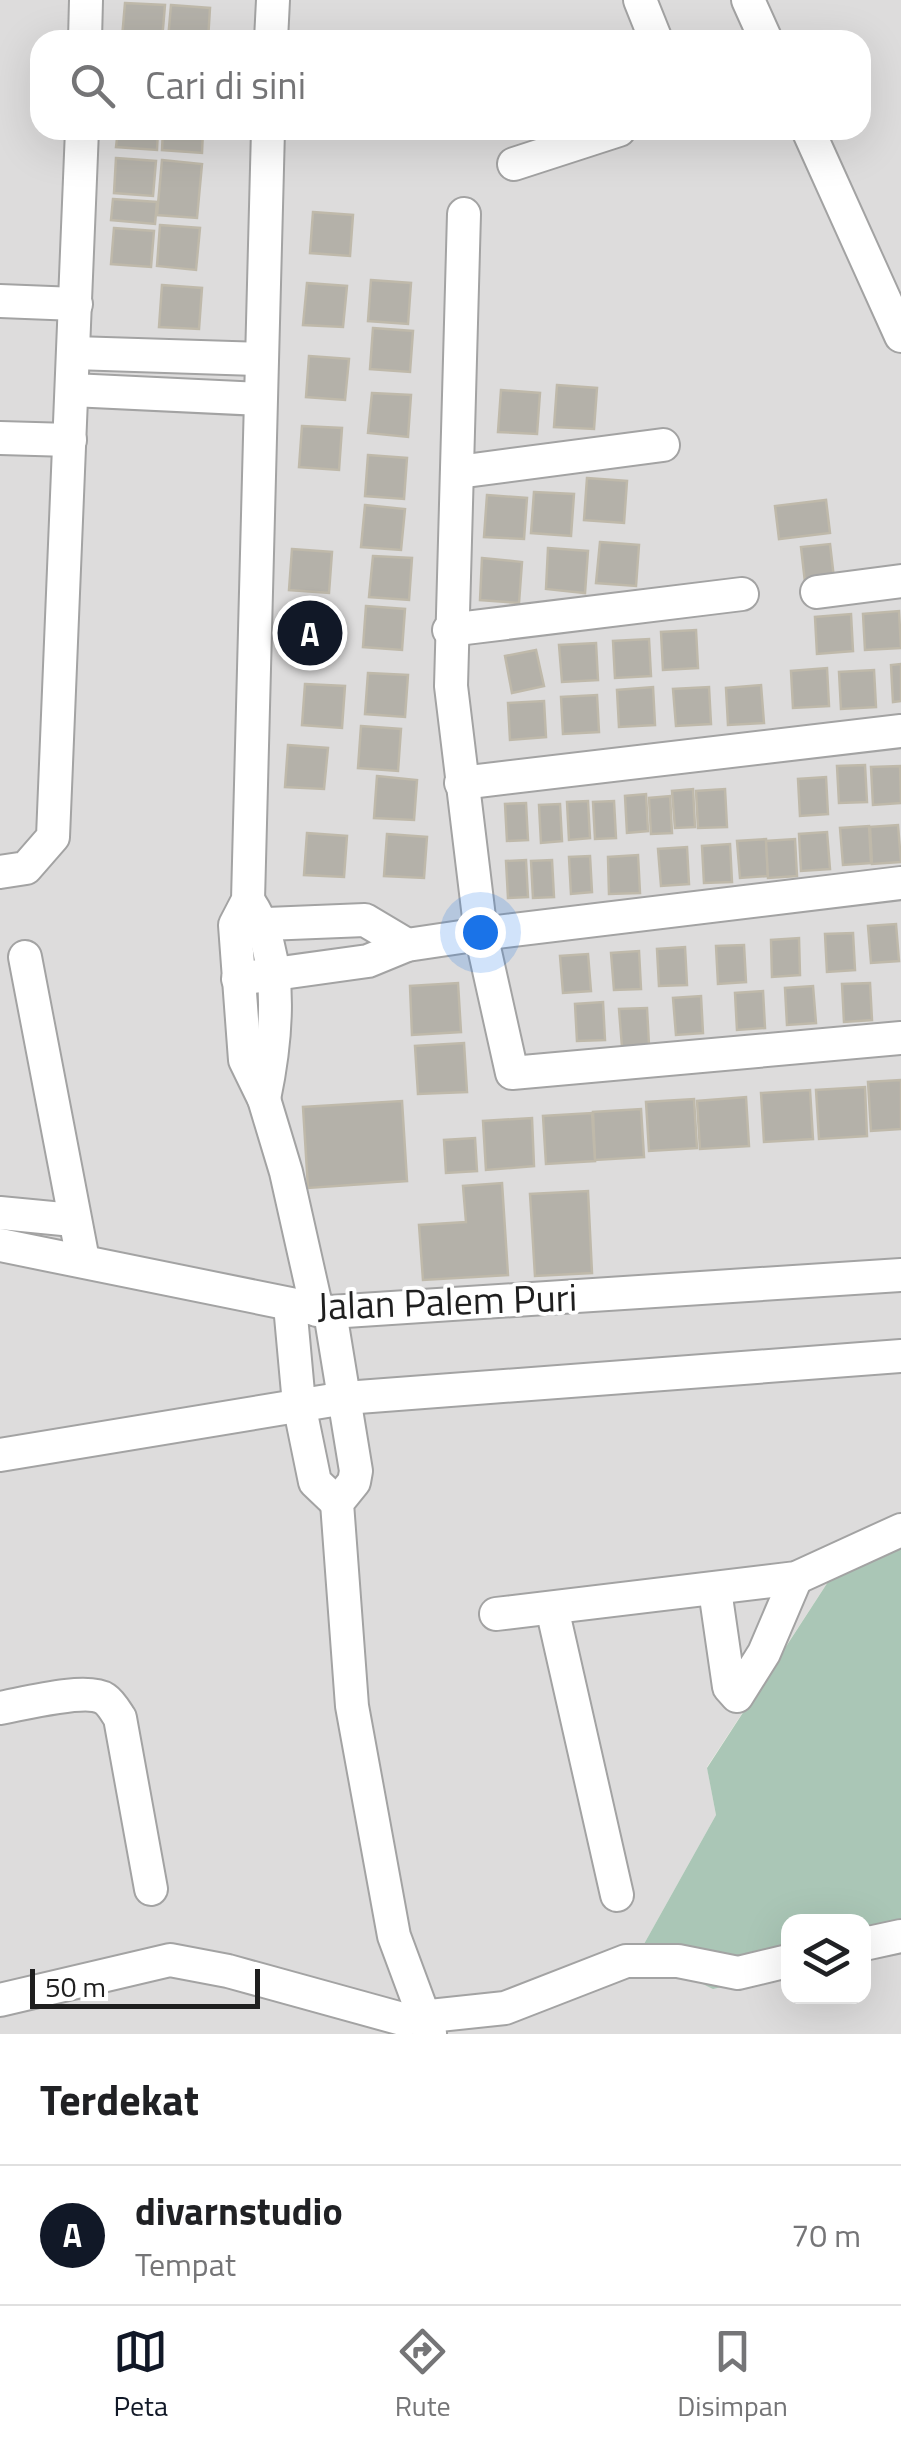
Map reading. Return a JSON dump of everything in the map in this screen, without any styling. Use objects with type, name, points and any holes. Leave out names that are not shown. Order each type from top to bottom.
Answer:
[{"type":"street","points":[[85,30],[86,0]]},
{"type":"street","points":[[272,30],[273,0]]},
{"type":"street","points":[[640,0],[652,30]]},
{"type":"street","points":[[748,0],[762,30]]},
{"type":"street","points":[[0,872],[26,868],[53,837],[82,140]]},
{"type":"street","points":[[268,140],[249,916],[238,978],[245,1060],[264,1099],[286,1172],[312,1309],[346,1398],[356,1471],[354,1482],[337,1503],[352,1706],[394,1936],[412,1985],[416,2026]]},
{"type":"street","points":[[514,164],[588,140]]},
{"type":"street","points":[[813,140],[901,336]]},
{"type":"street","points":[[464,214],[458,472],[449,630],[461,783],[481,934],[505,1056],[512,1072],[521,1075],[901,1038]]},
{"type":"street","points":[[0,301],[76,304]]},
{"type":"street","points":[[74,353],[260,359]]},
{"type":"street","points":[[72,390],[259,398]]},
{"type":"street","points":[[0,438],[70,440]]},
{"type":"street","points":[[458,472],[662,446]]},
{"type":"street","points":[[817,592],[901,581]]},
{"type":"street","points":[[449,630],[742,594]]},
{"type":"street","points":[[461,783],[901,731]]},
{"type":"street","points":[[238,978],[368,961],[408,945],[481,934],[901,882]]},
{"type":"street","points":[[249,916],[365,920],[408,945]]},
{"type":"street","points":[[249,916],[272,973],[273,1057],[264,1099]]},
{"type":"street","points":[[25,957],[83,1260]]},
{"type":"street","points":[[0,1213],[74,1220]]},
{"type":"street","name":"Jalan Palem Puri","points":[[0,1246],[312,1309],[901,1275]]},
{"type":"street","points":[[312,1309],[299,1404],[314,1482],[337,1503]]},
{"type":"street","points":[[0,1455],[346,1398],[901,1356]]},
{"type":"street","points":[[496,1614],[796,1578],[901,1530]]},
{"type":"street","points":[[715,1590],[729,1687],[737,1696],[764,1653],[796,1578]]},
{"type":"street","points":[[552,1608],[618,1895]]},
{"type":"street","points":[[0,1708],[89,1694],[112,1706],[120,1718],[150,1889]]},
{"type":"street","points":[[871,1942],[901,1936]]},
{"type":"street","points":[[0,2000],[170,1960],[228,1971],[416,2026],[505,2008],[626,1961],[678,1961],[738,1973],[781,1963]]},
{"type":"shaded area","points":[[0,0],[901,0],[901,1544],[837,1568],[707,1767],[716,1815],[639,1953],[781,1970],[781,2004],[871,2004],[871,1952],[901,1945],[901,2034],[0,2034]]},
{"type":"green space","points":[[901,1544],[901,1945],[871,1952],[871,1914],[781,1914],[781,1973],[713,1989],[639,1953],[716,1815],[707,1768],[837,1568]]},
{"type":"building","points":[[125,3],[165,5],[163,30],[123,30]]},
{"type":"building","points":[[171,5],[210,8],[209,30],[169,30]]},
{"type":"building","points":[[117,140],[158,140],[157,150],[116,147]]},
{"type":"building","points":[[162,140],[203,140],[202,153],[162,150]]},
{"type":"building","points":[[116,158],[156,161],[153,196],[114,193]]},
{"type":"building","points":[[162,160],[202,164],[197,218],[157,215]]},
{"type":"building","points":[[113,199],[157,202],[155,224],[111,220]]},
{"type":"building","points":[[313,212],[353,215],[350,256],[310,253]]},
{"type":"building","points":[[160,225],[200,228],[196,270],[157,266]]},
{"type":"building","points":[[114,228],[154,231],[151,267],[111,264]]},
{"type":"building","points":[[371,280],[411,283],[408,324],[368,321]]},
{"type":"building","points":[[307,283],[347,286],[343,327],[303,325]]},
{"type":"building","points":[[162,285],[202,288],[199,329],[159,327]]},
{"type":"building","points":[[373,328],[413,331],[410,372],[370,369]]},
{"type":"building","points":[[309,356],[349,359],[345,400],[306,397]]},
{"type":"building","points":[[557,385],[597,388],[594,429],[554,427]]},
{"type":"building","points":[[501,390],[540,393],[537,434],[498,432]]},
{"type":"building","points":[[372,393],[411,395],[408,437],[368,433]]},
{"type":"building","points":[[302,426],[342,428],[339,470],[299,467]]},
{"type":"building","points":[[368,455],[407,458],[404,499],[365,496]]},
{"type":"building","points":[[587,478],[627,481],[624,523],[584,520]]},
{"type":"building","points":[[534,492],[574,494],[571,536],[531,533]]},
{"type":"building","points":[[487,495],[527,498],[524,539],[484,537]]},
{"type":"building","points":[[826,500],[830,533],[779,539],[775,506]]},
{"type":"building","points":[[365,505],[405,509],[401,550],[361,547]]},
{"type":"building","points":[[600,542],[639,545],[636,586],[596,583]]},
{"type":"building","points":[[830,544],[835,587],[806,591],[801,547]]},
{"type":"building","points":[[548,548],[588,551],[585,593],[546,589]]},
{"type":"building","points":[[292,549],[332,552],[329,593],[289,590]]},
{"type":"building","points":[[373,556],[412,558],[409,600],[369,597]]},
{"type":"building","points":[[482,558],[522,562],[519,603],[480,600]]},
{"type":"building","points":[[366,606],[405,609],[402,650],[363,647]]},
{"type":"building","points":[[292,611],[331,614],[328,655],[288,653]]},
{"type":"building","points":[[899,611],[901,648],[865,650],[863,614]]},
{"type":"building","points":[[851,614],[853,651],[817,654],[815,617]]},
{"type":"building","points":[[696,630],[698,668],[663,670],[661,632]]},
{"type":"building","points":[[649,639],[651,676],[615,678],[613,641]]},
{"type":"building","points":[[596,643],[598,680],[562,682],[559,645]]},
{"type":"building","points":[[536,650],[544,686],[512,693],[505,656]]},
{"type":"building","points":[[901,664],[901,701],[893,702],[891,665]]},
{"type":"building","points":[[827,668],[829,706],[793,708],[791,671]]},
{"type":"building","points":[[874,670],[876,707],[841,709],[839,672]]},
{"type":"building","points":[[368,673],[408,675],[405,717],[365,714]]},
{"type":"building","points":[[305,684],[345,686],[342,728],[302,725]]},
{"type":"building","points":[[761,685],[764,723],[728,725],[726,688]]},
{"type":"building","points":[[653,687],[655,725],[619,727],[617,690]]},
{"type":"building","points":[[709,687],[711,724],[676,726],[673,689]]},
{"type":"building","points":[[597,695],[599,732],[563,734],[561,697]]},
{"type":"building","points":[[544,701],[546,737],[510,740],[508,703]]},
{"type":"building","points":[[361,726],[401,729],[398,771],[358,768]]},
{"type":"building","points":[[288,745],[328,748],[324,789],[285,787]]},
{"type":"building","points":[[865,765],[867,802],[839,803],[837,766]]},
{"type":"building","points":[[900,766],[901,803],[873,805],[871,767]]},
{"type":"building","points":[[377,776],[417,780],[414,820],[374,818]]},
{"type":"building","points":[[826,777],[828,814],[800,816],[798,779]]},
{"type":"building","points":[[693,789],[695,827],[675,828],[672,791]]},
{"type":"building","points":[[725,789],[727,827],[698,828],[696,791]]},
{"type":"building","points":[[646,794],[648,831],[627,833],[625,796]]},
{"type":"building","points":[[670,796],[672,833],[651,834],[649,798]]},
{"type":"building","points":[[588,801],[590,838],[569,840],[567,802]]},
{"type":"building","points":[[614,801],[616,838],[595,839],[593,802]]},
{"type":"building","points":[[526,803],[528,840],[507,841],[505,804]]},
{"type":"building","points":[[560,804],[562,841],[541,843],[539,805]]},
{"type":"building","points":[[898,825],[901,862],[872,864],[870,827]]},
{"type":"building","points":[[869,826],[871,863],[843,865],[840,828]]},
{"type":"building","points":[[827,832],[830,869],[801,871],[799,834]]},
{"type":"building","points":[[307,833],[347,836],[344,877],[304,875]]},
{"type":"building","points":[[387,834],[427,837],[424,878],[384,876]]},
{"type":"building","points":[[766,839],[768,876],[740,878],[737,841]]},
{"type":"building","points":[[795,839],[797,876],[768,878],[766,841]]},
{"type":"building","points":[[730,844],[732,882],[704,883],[702,846]]},
{"type":"building","points":[[687,847],[689,884],[661,886],[658,849]]},
{"type":"building","points":[[638,855],[640,893],[609,894],[608,857]]},
{"type":"building","points":[[590,856],[592,892],[571,894],[569,857]]},
{"type":"building","points":[[526,860],[528,897],[508,898],[506,861]]},
{"type":"building","points":[[552,860],[554,897],[533,898],[531,861]]},
{"type":"building","points":[[896,924],[899,961],[871,963],[868,926]]},
{"type":"building","points":[[853,933],[855,970],[827,972],[825,934]]},
{"type":"building","points":[[799,938],[800,975],[772,977],[771,940]]},
{"type":"building","points":[[744,945],[746,982],[718,984],[716,946]]},
{"type":"building","points":[[685,947],[687,985],[659,986],[657,949]]},
{"type":"building","points":[[639,951],[641,989],[614,990],[611,953]]},
{"type":"building","points":[[588,954],[591,991],[563,993],[560,956]]},
{"type":"building","points":[[458,983],[461,1032],[412,1035],[410,986]]},
{"type":"building","points":[[870,983],[872,1020],[844,1022],[842,984]]},
{"type":"building","points":[[813,986],[816,1023],[787,1025],[785,988]]},
{"type":"building","points":[[763,991],[765,1028],[737,1030],[735,993]]},
{"type":"building","points":[[701,996],[703,1033],[676,1035],[673,998]]},
{"type":"building","points":[[603,1002],[605,1040],[577,1041],[575,1004]]},
{"type":"building","points":[[647,1008],[649,1045],[622,1047],[619,1009]]},
{"type":"building","points":[[464,1043],[467,1092],[418,1094],[415,1046]]},
{"type":"building","points":[[901,1080],[901,1129],[871,1131],[868,1082]]},
{"type":"building","points":[[865,1087],[867,1136],[819,1139],[816,1090]]},
{"type":"building","points":[[810,1090],[813,1139],[764,1142],[761,1093]]},
{"type":"building","points":[[746,1097],[749,1146],[700,1149],[697,1101]]},
{"type":"building","points":[[694,1099],[697,1148],[649,1151],[646,1102]]},
{"type":"building","points":[[402,1101],[407,1181],[308,1188],[303,1107]]},
{"type":"building","points":[[641,1109],[644,1157],[595,1160],[593,1112]]},
{"type":"building","points":[[592,1113],[595,1161],[546,1164],[543,1116]]},
{"type":"building","points":[[532,1118],[534,1166],[486,1170],[483,1121]]},
{"type":"building","points":[[475,1138],[477,1171],[446,1173],[444,1140]]},
{"type":"building","points":[[502,1183],[508,1275],[423,1280],[419,1225],[466,1222],[463,1186]]},
{"type":"building","points":[[588,1191],[592,1273],[535,1276],[530,1194]]},
{"type":"place","name":"divarnstudio","points":[[310,633]]}]
